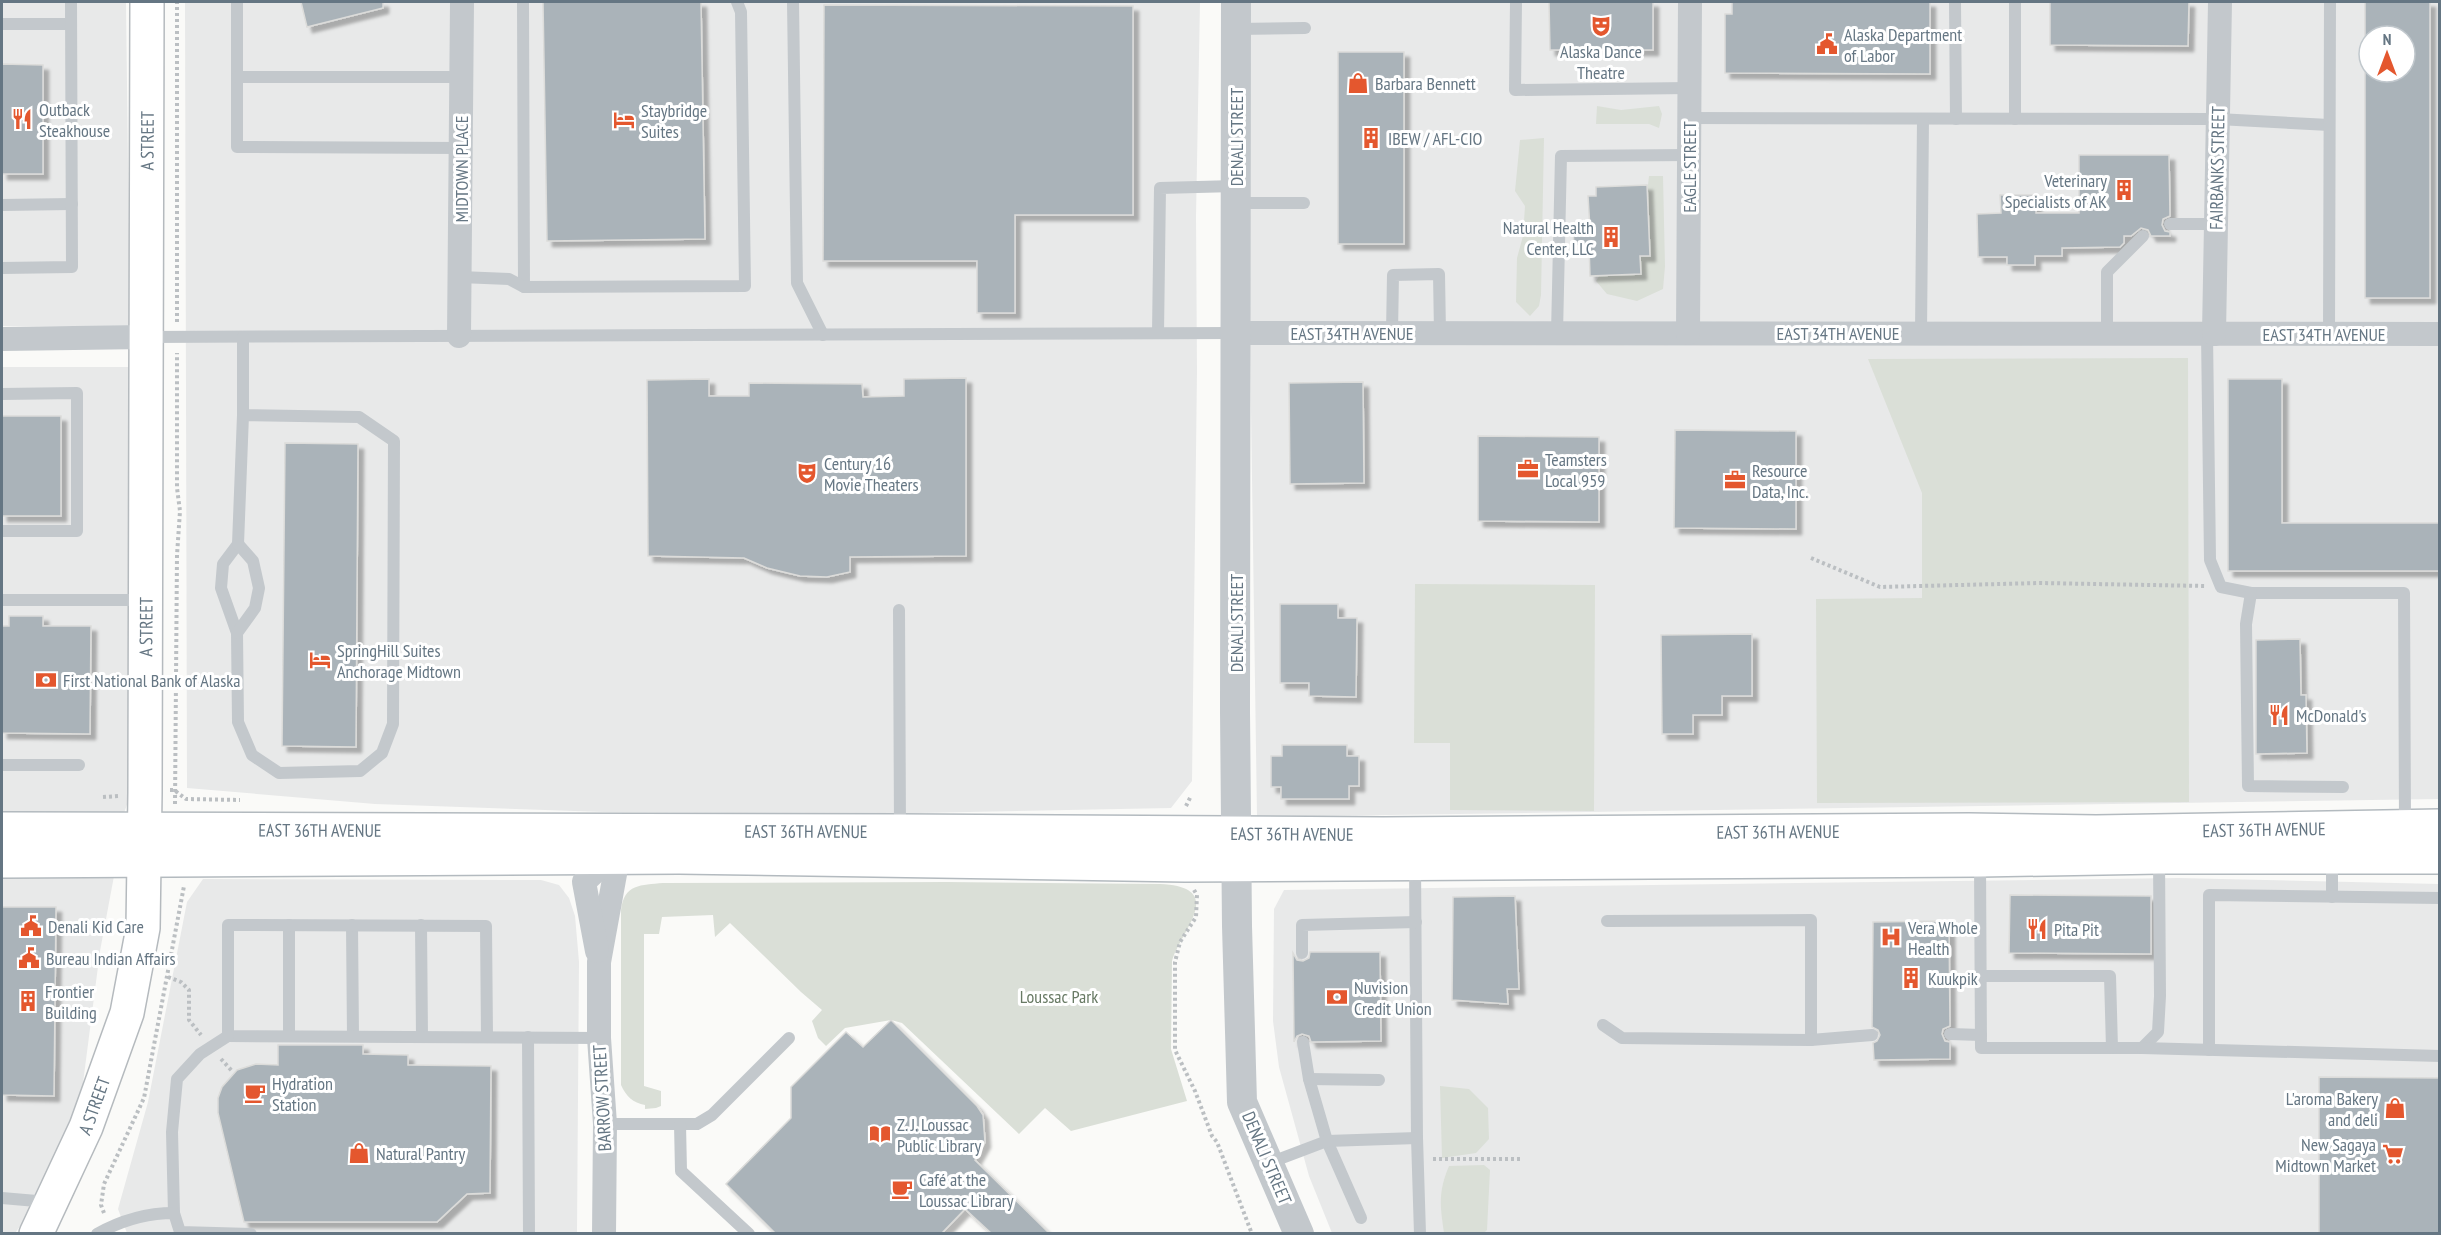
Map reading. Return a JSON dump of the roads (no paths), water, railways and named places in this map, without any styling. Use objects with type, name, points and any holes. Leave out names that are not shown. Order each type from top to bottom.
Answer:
[{"type":"main road","name":"A STREET","points":[[36,1233],[86,1127],[127,1013],[143,928],[147,2]]},
{"type":"main road","name":"EAST 36TH AVENUE","points":[[2163,844],[2439,826]]},
{"type":"main road","points":[[2,830],[144,845]]},
{"type":"main road","name":"EAST 36TH AVENUE","points":[[603,851],[900,831],[1236,848],[1414,864],[1980,860]]},
{"type":"main road","name":"EAST 36TH AVENUE","points":[[144,845],[603,851],[1236,848],[1383,834],[2163,844],[2332,857],[2439,857]]},
{"type":"main road","points":[[1980,860],[1992,849],[2022,846],[2163,844]]},
{"type":"main road","points":[[2,861],[144,845]]},
{"type":"street","name":"MIDTOWN PLACE","points":[[459,336],[462,2]]},
{"type":"street","name":"EAGLE STREET","points":[[1688,333],[1690,2]]},
{"type":"street","name":"FAIRBANKS STREET","points":[[2210,334],[2217,224],[2220,2]]},
{"type":"street","name":"DENALI STREET","points":[[1236,15],[1236,848],[1242,1102],[1299,1233]]},
{"type":"street","name":"EAST 34TH AVENUE","points":[[1236,333],[2439,334]]},
{"type":"street","points":[[2,339],[146,337]]},
{"type":"street","name":"BARROW STREET","points":[[603,851],[615,874],[599,962],[599,1038],[605,1124],[604,1233]]},
{"type":"lane","points":[[2,268],[72,267],[70,2]]},
{"type":"lane","points":[[237,2],[237,147],[461,148]]},
{"type":"lane","points":[[523,2],[524,287]]},
{"type":"lane","points":[[460,278],[508,279],[524,287],[745,286],[741,12],[737,2]]},
{"type":"lane","points":[[793,2],[797,283],[823,335]]},
{"type":"lane","points":[[1516,2],[1515,90],[1689,88]]},
{"type":"lane","points":[[1955,2],[1956,119]]},
{"type":"lane","points":[[2015,2],[2015,119]]},
{"type":"lane","points":[[2329,334],[2330,2]]},
{"type":"lane","points":[[1236,15],[1305,28]]},
{"type":"lane","points":[[2,24],[71,24]]},
{"type":"lane","points":[[237,77],[461,77]]},
{"type":"lane","points":[[1689,118],[2218,119],[2330,125]]},
{"type":"lane","points":[[1921,333],[1923,119]]},
{"type":"lane","points":[[1557,333],[1561,156],[1689,155]]},
{"type":"lane","points":[[1158,333],[1160,188],[1236,194],[1304,203]]},
{"type":"lane","points":[[2,205],[72,204]]},
{"type":"lane","points":[[2170,224],[2217,224]]},
{"type":"lane","points":[[2106,334],[2107,273],[2143,236]]},
{"type":"lane","points":[[1392,333],[1393,275],[1439,274],[1440,333]]},
{"type":"lane","points":[[146,337],[1236,333]]},
{"type":"lane","points":[[2210,334],[2210,560],[2221,587],[2251,593],[2404,592],[2405,827]]},
{"type":"lane","points":[[243,337],[243,415],[238,544],[224,564],[221,588],[237,633],[238,722],[252,755],[279,772],[360,771],[382,753],[393,724],[393,441],[359,417],[243,415]]},
{"type":"lane","points":[[2,394],[77,393],[77,531],[2,531]]},
{"type":"lane","points":[[237,633],[255,608],[259,588],[253,561],[238,544]]},
{"type":"lane","points":[[2251,593],[2246,624],[2248,786],[2343,787]]},
{"type":"lane","points":[[2,600],[146,600]]},
{"type":"lane","points":[[898,610],[900,831]]},
{"type":"lane","points":[[2,765],[79,765]]},
{"type":"lane","points":[[2142,1048],[2158,1032],[2163,844]]},
{"type":"lane","points":[[2332,857],[2332,897]]},
{"type":"lane","points":[[1980,860],[1981,1048],[2142,1048],[2439,1056]]},
{"type":"lane","points":[[1414,864],[1420,1233]]},
{"type":"lane","points":[[2209,1050],[2210,895],[2439,898]]},
{"type":"lane","points":[[1607,921],[1811,920],[1811,1040]]},
{"type":"lane","points":[[1302,952],[1302,925],[1416,922]]},
{"type":"lane","points":[[228,1036],[228,925],[421,925],[486,926],[487,1037]]},
{"type":"lane","points":[[289,925],[289,1036]]},
{"type":"lane","points":[[352,925],[353,1036]]},
{"type":"lane","points":[[421,925],[422,1037]]},
{"type":"lane","points":[[1980,976],[2110,976],[2112,1048]]},
{"type":"lane","points":[[1603,1025],[1622,1038],[1811,1040],[1872,1035]]},
{"type":"lane","points":[[1950,1034],[1981,1035]]},
{"type":"lane","points":[[251,1233],[180,1232],[174,1213],[172,1132],[177,1079],[200,1054],[228,1036],[599,1038]]},
{"type":"lane","points":[[528,1037],[529,1233]]},
{"type":"lane","points":[[605,1124],[697,1124],[712,1115],[789,1038]]},
{"type":"lane","points":[[1304,1042],[1309,1079],[1327,1141],[1361,1218]]},
{"type":"lane","points":[[1309,1079],[1378,1080]]},
{"type":"lane","points":[[680,1124],[681,1171],[749,1233]]},
{"type":"lane","points":[[1269,1162],[1327,1141],[1417,1138]]},
{"type":"lane","points":[[2,1198],[51,1202]]},
{"type":"lane","points":[[98,1233],[153,1213],[174,1213]]},
{"type":"place","name":"Alaska Dance Theatre","points":[[1601,26]]},
{"type":"place","name":"Alaska Department of Labor","points":[[1827,44]]},
{"type":"place","name":"Barbara Bennett","points":[[1358,83]]},
{"type":"place","name":"Outback Steakhouse","points":[[22,119]]},
{"type":"place","name":"Staybridge Suites","points":[[624,120]]},
{"type":"place","name":"IBEW / AFL-CIO","points":[[1371,138]]},
{"type":"place","name":"Veterinary Specialists of AK","points":[[2124,190]]},
{"type":"place","name":"Natural Health Center, LLC","points":[[1611,237]]},
{"type":"place","name":"Teamsters Local 959","points":[[1528,469]]},
{"type":"place","name":"Century 16 Movie Theaters","points":[[807,473]]},
{"type":"place","name":"Resource Data, Inc.","points":[[1735,480]]},
{"type":"place","name":"SpringHill Suites Anchorage Midtown","points":[[320,660]]},
{"type":"place","name":"First National Bank of Alaska","points":[[46,680]]},
{"type":"place","name":"McDonald's","points":[[2279,715]]},
{"type":"place","name":"Denali Kid Care","points":[[31,926]]},
{"type":"place","name":"Pita Pit","points":[[2037,929]]},
{"type":"place","name":"Vera Whole Health","points":[[1891,937]]},
{"type":"place","name":"Bureau Indian Affairs","points":[[29,958]]},
{"type":"place","name":"Kuukpik","points":[[1911,978]]},
{"type":"place","name":"Nuvision Credit Union","points":[[1337,997]]},
{"type":"place","name":"Frontier Building","points":[[28,1001]]},
{"type":"place","name":"Hydration Station","points":[[255,1093]]},
{"type":"place","name":"L'aroma Bakery and deli","points":[[2395,1108]]},
{"type":"place","name":"Z. J. Loussac Public Library","points":[[880,1134]]},
{"type":"place","name":"Natural Pantry","points":[[359,1153]]},
{"type":"place","name":"New Sagaya Midtown Market","points":[[2393,1154]]},
{"type":"place","name":"Café at the Loussac Library","points":[[902,1189]]},
{"type":"park label","name":"Loussac Park","points":[[1059,996]]}]
